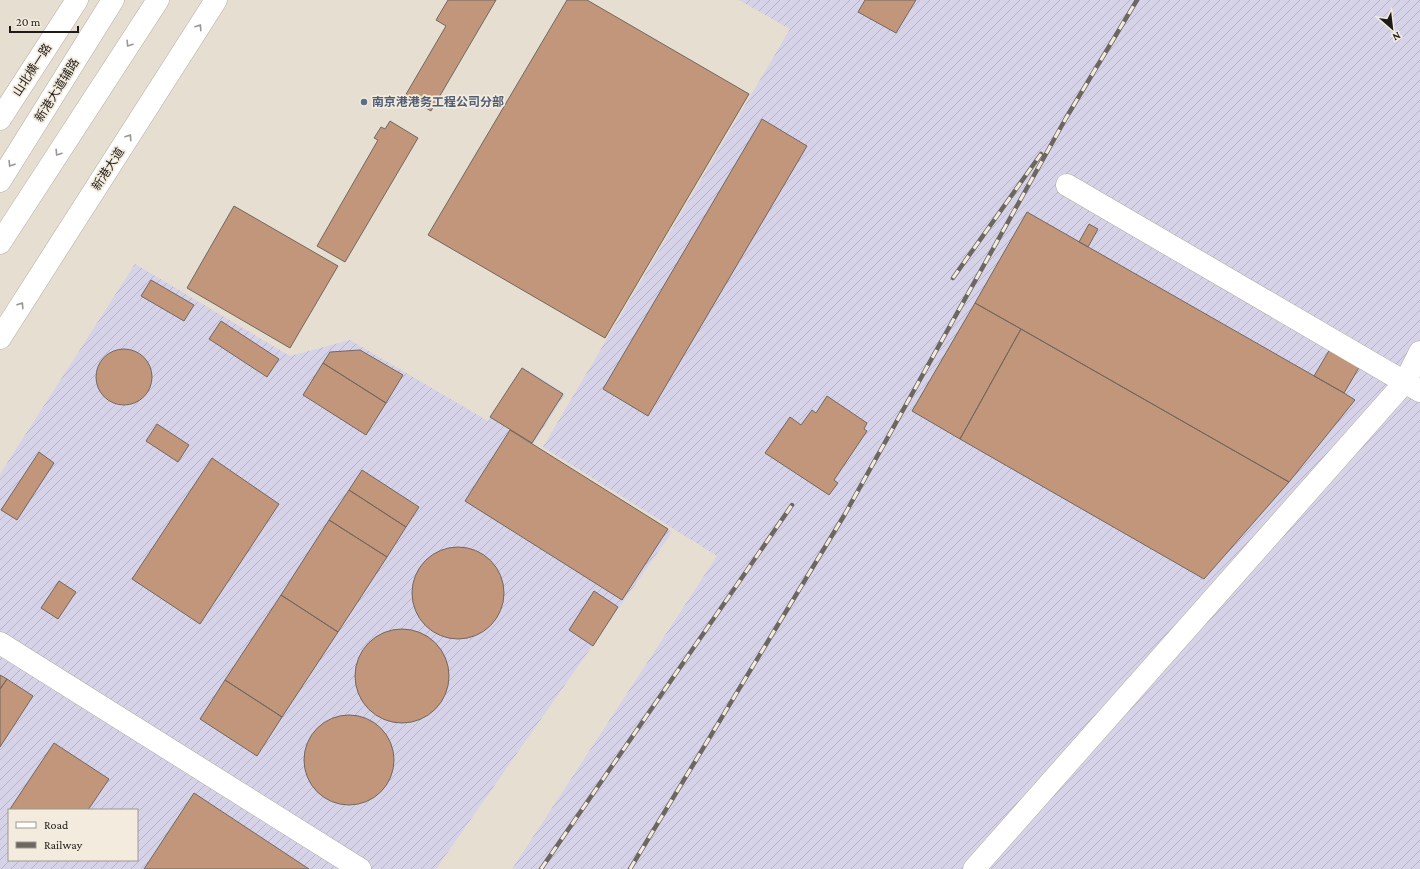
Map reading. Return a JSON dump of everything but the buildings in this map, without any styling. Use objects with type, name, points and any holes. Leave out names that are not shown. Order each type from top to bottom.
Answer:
[{"type":"main road","name":"山北横一路","points":[[0,119],[77,0]]},
{"type":"main road","name":"新港大道辅路","points":[[0,181],[113,0]]},
{"type":"main road","points":[[0,244],[158,0]]},
{"type":"main road","name":"新港大道","points":[[0,338],[216,0]]},
{"type":"main road","points":[[1068,185],[1413,386]]},
{"type":"main road","points":[[974,869],[1413,386],[1420,352]]},
{"type":"main road","points":[[0,643],[360,869]]},
{"type":"shaded area","points":[[739,0],[1420,0],[1420,869],[512,869],[717,556],[543,447],[790,29]]},
{"type":"shaded area","points":[[135,264],[290,356],[350,340],[488,421],[523,367],[565,394],[533,444],[672,532],[436,869],[0,869],[0,474]]},
{"type":"railway","points":[[630,869],[845,514],[1066,118],[1137,0]]},
{"type":"railway","points":[[953,278],[1041,154]]},
{"type":"railway","points":[[541,869],[792,505]]},
{"type":"place","name":"南京港港务工程公司分部","points":[[364,102]]}]
